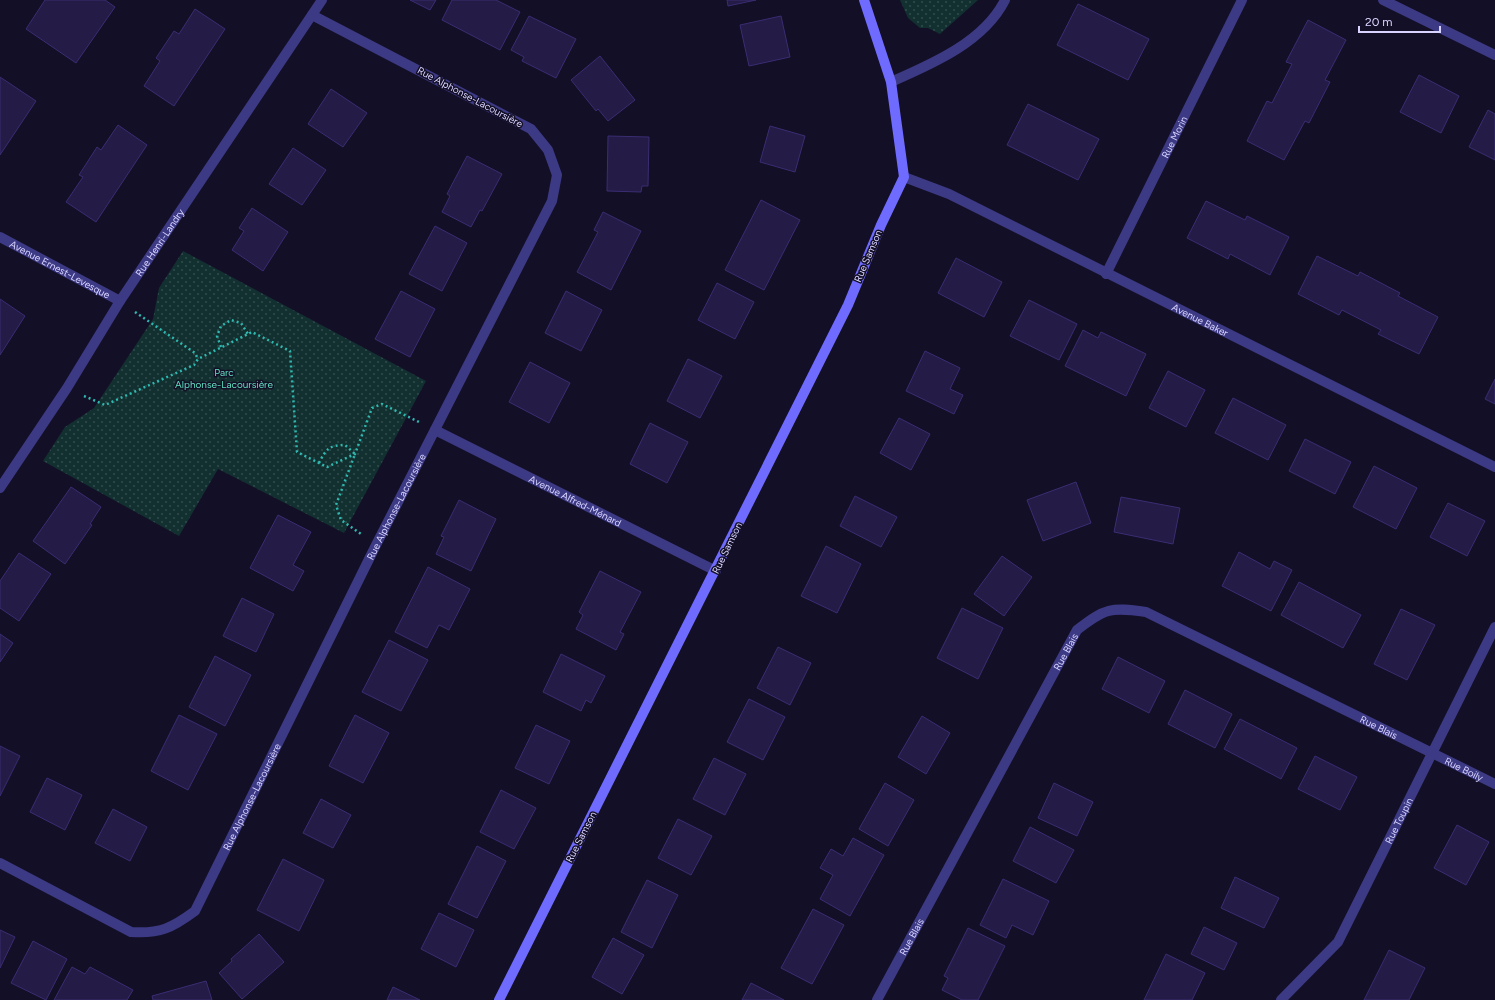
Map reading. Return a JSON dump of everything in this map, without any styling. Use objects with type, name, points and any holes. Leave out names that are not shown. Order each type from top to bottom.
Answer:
[{"type":"street","name":"Rue Henri-Landry","points":[[0,488],[67,388],[120,301],[322,0]]},
{"type":"street","points":[[864,0],[890,82],[904,177]]},
{"type":"street","points":[[890,82],[930,65],[977,37],[1006,0]]},
{"type":"street","name":"Rue Morin","points":[[1106,274],[1242,0]]},
{"type":"street","points":[[1383,0],[1495,55]]},
{"type":"street","name":"Rue Alphonse-Lacoursière","points":[[0,863],[131,932],[151,933],[176,925],[195,911],[376,545],[552,201],[557,175],[548,150],[531,129],[312,15]]},
{"type":"street","name":"Avenue Baker","points":[[904,177],[949,194],[1106,274],[1495,467]]},
{"type":"street","name":"Rue Samson","points":[[499,1000],[848,305],[881,225],[904,177]]},
{"type":"street","name":"Avenue Ernest-Levesque","points":[[0,237],[120,301]]},
{"type":"street","name":"Avenue Alfred-Ménard","points":[[435,430],[716,570]]},
{"type":"street","name":"Rue Blais","points":[[877,1000],[1077,630],[1097,615],[1119,608],[1146,612],[1433,752]]},
{"type":"street","name":"Rue Toupin","points":[[1281,1000],[1338,942],[1495,627]]},
{"type":"street","name":"Rue Boily","points":[[1433,752],[1495,784]]},
{"type":"path","points":[[120,301],[195,353],[198,359]]},
{"type":"path","points":[[221,347],[217,336],[221,326],[231,320],[242,323],[248,334]]},
{"type":"path","points":[[67,388],[105,405],[194,365],[198,359],[252,332],[290,351],[297,452],[327,467],[355,454]]},
{"type":"path","points":[[376,545],[341,520],[336,505],[372,408],[382,404],[435,430]]},
{"type":"path","points":[[319,463],[326,450],[335,445],[345,445],[355,454]]},
{"type":"green space","points":[[900,0],[978,0],[940,34],[928,28],[920,28],[908,18]]},
{"type":"green space","name":"Parc Alphonse-Lacoursière","points":[[183,251],[426,381],[344,533],[218,469],[179,536],[43,461],[65,427],[94,408],[153,319],[159,288]]},
{"type":"building","points":[[45,0],[105,0],[115,7],[76,63],[26,29]]},
{"type":"building","points":[[410,0],[436,0],[430,10]]},
{"type":"building","points":[[452,0],[496,0],[520,12],[500,50],[442,20]]},
{"type":"building","points":[[727,0],[756,0],[728,6]]},
{"type":"building","points":[[1078,4],[1149,39],[1128,80],[1057,45]]},
{"type":"building","points":[[195,9],[225,29],[174,106],[144,86],[160,61],[156,58],[174,31],[179,34]]},
{"type":"building","points":[[529,16],[576,39],[556,78],[522,61],[524,57],[511,50]]},
{"type":"building","points":[[781,16],[790,57],[749,66],[740,25]]},
{"type":"building","points":[[1308,20],[1346,40],[1325,80],[1330,82],[1309,123],[1305,121],[1284,160],[1247,141],[1267,101],[1272,103],[1292,64],[1286,62]]},
{"type":"building","points":[[600,56],[635,100],[608,121],[598,109],[596,111],[571,80]]},
{"type":"building","points":[[1419,75],[1459,96],[1441,133],[1400,112]]},
{"type":"building","points":[[0,77],[36,101],[0,155]]},
{"type":"building","points":[[331,89],[367,113],[343,147],[308,124]]},
{"type":"building","points":[[1028,104],[1099,139],[1078,180],[1007,145]]},
{"type":"building","points":[[1488,110],[1495,114],[1495,160],[1469,147]]},
{"type":"building","points":[[118,125],[147,145],[96,222],[66,202],[83,177],[79,175],[97,147],[101,150]]},
{"type":"building","points":[[770,126],[805,136],[795,172],[760,162]]},
{"type":"building","points":[[608,136],[649,137],[648,186],[642,186],[641,192],[607,191]]},
{"type":"building","points":[[293,148],[326,170],[302,205],[269,184]]},
{"type":"building","points":[[467,156],[502,174],[482,211],[480,210],[471,227],[442,212],[450,196],[447,194]]},
{"type":"building","points":[[761,200],[800,220],[764,290],[725,270]]},
{"type":"building","points":[[1206,201],[1245,220],[1247,216],[1289,237],[1270,275],[1230,254],[1228,259],[1187,238]]},
{"type":"building","points":[[252,208],[288,232],[263,271],[232,250],[244,231],[239,228]]},
{"type":"building","points":[[603,212],[641,231],[611,290],[577,272],[598,232],[594,230]]},
{"type":"building","points":[[435,226],[467,243],[442,291],[409,274]]},
{"type":"building","points":[[1317,256],[1358,276],[1360,272],[1400,293],[1398,296],[1438,317],[1419,354],[1378,334],[1381,330],[1342,310],[1339,315],[1298,294]]},
{"type":"building","points":[[956,258],[1002,282],[984,317],[938,293]]},
{"type":"building","points":[[717,283],[754,302],[735,339],[698,320]]},
{"type":"building","points":[[401,291],[435,309],[410,357],[375,339]]},
{"type":"building","points":[[566,291],[602,310],[581,351],[545,333]]},
{"type":"building","points":[[0,299],[25,316],[0,355]]},
{"type":"building","points":[[1029,300],[1077,324],[1059,360],[1010,336]]},
{"type":"building","points":[[1083,330],[1098,338],[1101,332],[1146,354],[1126,396],[1065,366]]},
{"type":"building","points":[[925,351],[960,368],[950,389],[963,395],[954,414],[906,391]]},
{"type":"building","points":[[688,359],[722,376],[700,418],[667,401]]},
{"type":"building","points":[[530,362],[570,383],[549,423],[509,402]]},
{"type":"building","points":[[1168,371],[1205,390],[1186,427],[1149,408]]},
{"type":"building","points":[[1495,379],[1495,404],[1485,399]]},
{"type":"building","points":[[1233,398],[1286,425],[1268,460],[1215,433]]},
{"type":"building","points":[[899,418],[930,434],[911,470],[880,453]]},
{"type":"building","points":[[650,423],[688,442],[667,483],[630,464]]},
{"type":"building","points":[[1305,439],[1351,462],[1335,494],[1289,471]]},
{"type":"building","points":[[1374,466],[1417,488],[1396,529],[1353,507]]},
{"type":"building","points":[[1076,482],[1091,523],[1043,541],[1027,500]]},
{"type":"building","points":[[71,487],[101,507],[90,524],[92,525],[65,564],[33,541]]},
{"type":"building","points":[[855,496],[897,517],[881,547],[840,526]]},
{"type":"building","points":[[1121,497],[1180,508],[1173,544],[1114,532]]},
{"type":"building","points":[[459,500],[496,519],[471,571],[436,554],[444,537],[441,536]]},
{"type":"building","points":[[1448,503],[1485,521],[1467,556],[1430,537]]},
{"type":"building","points":[[278,515],[311,532],[293,565],[304,571],[293,591],[250,568]]},
{"type":"building","points":[[826,546],[861,564],[837,613],[801,596]]},
{"type":"building","points":[[1239,552],[1270,569],[1274,561],[1292,570],[1271,611],[1222,586]]},
{"type":"building","points":[[19,553],[51,574],[19,621],[0,608],[0,581]]},
{"type":"building","points":[[1002,556],[1032,577],[1004,616],[974,594]]},
{"type":"building","points":[[428,567],[470,589],[449,630],[439,625],[427,648],[395,632]]},
{"type":"building","points":[[600,571],[641,592],[620,632],[624,634],[616,650],[576,629],[583,615],[579,612]]},
{"type":"building","points":[[1299,582],[1361,615],[1343,648],[1281,615]]},
{"type":"building","points":[[242,598],[274,614],[256,652],[223,636]]},
{"type":"building","points":[[962,608],[1003,628],[978,679],[937,658]]},
{"type":"building","points":[[1401,609],[1435,625],[1407,680],[1374,664]]},
{"type":"building","points":[[0,634],[13,643],[0,662]]},
{"type":"building","points":[[389,640],[428,660],[401,711],[362,692]]},
{"type":"building","points":[[778,647],[811,663],[790,705],[757,688]]},
{"type":"building","points":[[561,654],[605,676],[591,703],[586,700],[581,711],[543,692]]},
{"type":"building","points":[[215,656],[251,675],[225,726],[189,707]]},
{"type":"building","points":[[1118,657],[1165,681],[1149,713],[1102,689]]},
{"type":"building","points":[[1185,690],[1232,714],[1215,748],[1168,724]]},
{"type":"building","points":[[749,699],[785,717],[763,760],[727,742]]},
{"type":"building","points":[[179,715],[217,734],[188,790],[151,771]]},
{"type":"building","points":[[355,715],[389,733],[363,783],[329,766]]},
{"type":"building","points":[[922,716],[950,733],[926,774],[898,757]]},
{"type":"building","points":[[1240,719],[1297,748],[1281,779],[1224,749]]},
{"type":"building","points":[[536,725],[570,741],[549,784],[515,768]]},
{"type":"building","points":[[0,746],[20,756],[0,796]]},
{"type":"building","points":[[1315,756],[1357,777],[1340,810],[1298,789]]},
{"type":"building","points":[[714,758],[746,774],[725,815],[693,799]]},
{"type":"building","points":[[47,778],[82,795],[65,830],[30,812]]},
{"type":"building","points":[[885,783],[914,800],[888,846],[859,829]]},
{"type":"building","points":[[1054,783],[1093,802],[1077,836],[1038,818]]},
{"type":"building","points":[[501,790],[536,808],[514,849],[480,832]]},
{"type":"building","points":[[321,799],[351,815],[333,848],[303,833]]},
{"type":"building","points":[[113,809],[147,827],[130,861],[95,843]]},
{"type":"building","points":[[678,819],[712,836],[691,875],[658,858]]},
{"type":"building","points":[[1457,825],[1489,842],[1466,885],[1434,868]]},
{"type":"building","points":[[1030,827],[1074,850],[1056,883],[1013,861]]},
{"type":"building","points":[[853,838],[884,855],[850,916],[820,899],[833,875],[820,868],[831,849],[843,856]]},
{"type":"building","points":[[477,846],[506,861],[477,918],[448,904]]},
{"type":"building","points":[[283,859],[324,880],[299,931],[257,910]]},
{"type":"building","points":[[1235,877],[1279,898],[1264,928],[1221,908]]},
{"type":"building","points":[[1003,879],[1049,901],[1033,935],[1012,925],[1006,938],[980,925]]},
{"type":"building","points":[[647,880],[678,895],[652,948],[621,932]]},
{"type":"building","points":[[813,909],[844,925],[812,984],[781,968]]},
{"type":"building","points":[[439,913],[474,930],[456,967],[421,949]]},
{"type":"building","points":[[1204,927],[1237,943],[1224,970],[1191,954]]},
{"type":"building","points":[[968,928],[1005,946],[978,1000],[962,1000],[942,990],[948,978],[944,976]]},
{"type":"building","points":[[0,930],[15,937],[0,968]]},
{"type":"building","points":[[259,934],[284,962],[242,999],[219,973],[232,961],[231,959]]},
{"type":"building","points":[[613,938],[644,955],[622,994],[592,977]]},
{"type":"building","points":[[33,941],[67,959],[46,1000],[11,983]]},
{"type":"building","points":[[1389,950],[1425,968],[1409,1000],[1364,1000]]},
{"type":"building","points":[[1166,954],[1205,973],[1192,1000],[1144,1000]]},
{"type":"building","points":[[72,967],[85,974],[90,967],[133,990],[127,1000],[54,1000]]},
{"type":"building","points":[[206,981],[212,1000],[153,1000],[152,996]]},
{"type":"building","points":[[751,983],[784,1000],[742,1000]]},
{"type":"building","points":[[393,987],[420,1000],[387,1000]]}]
